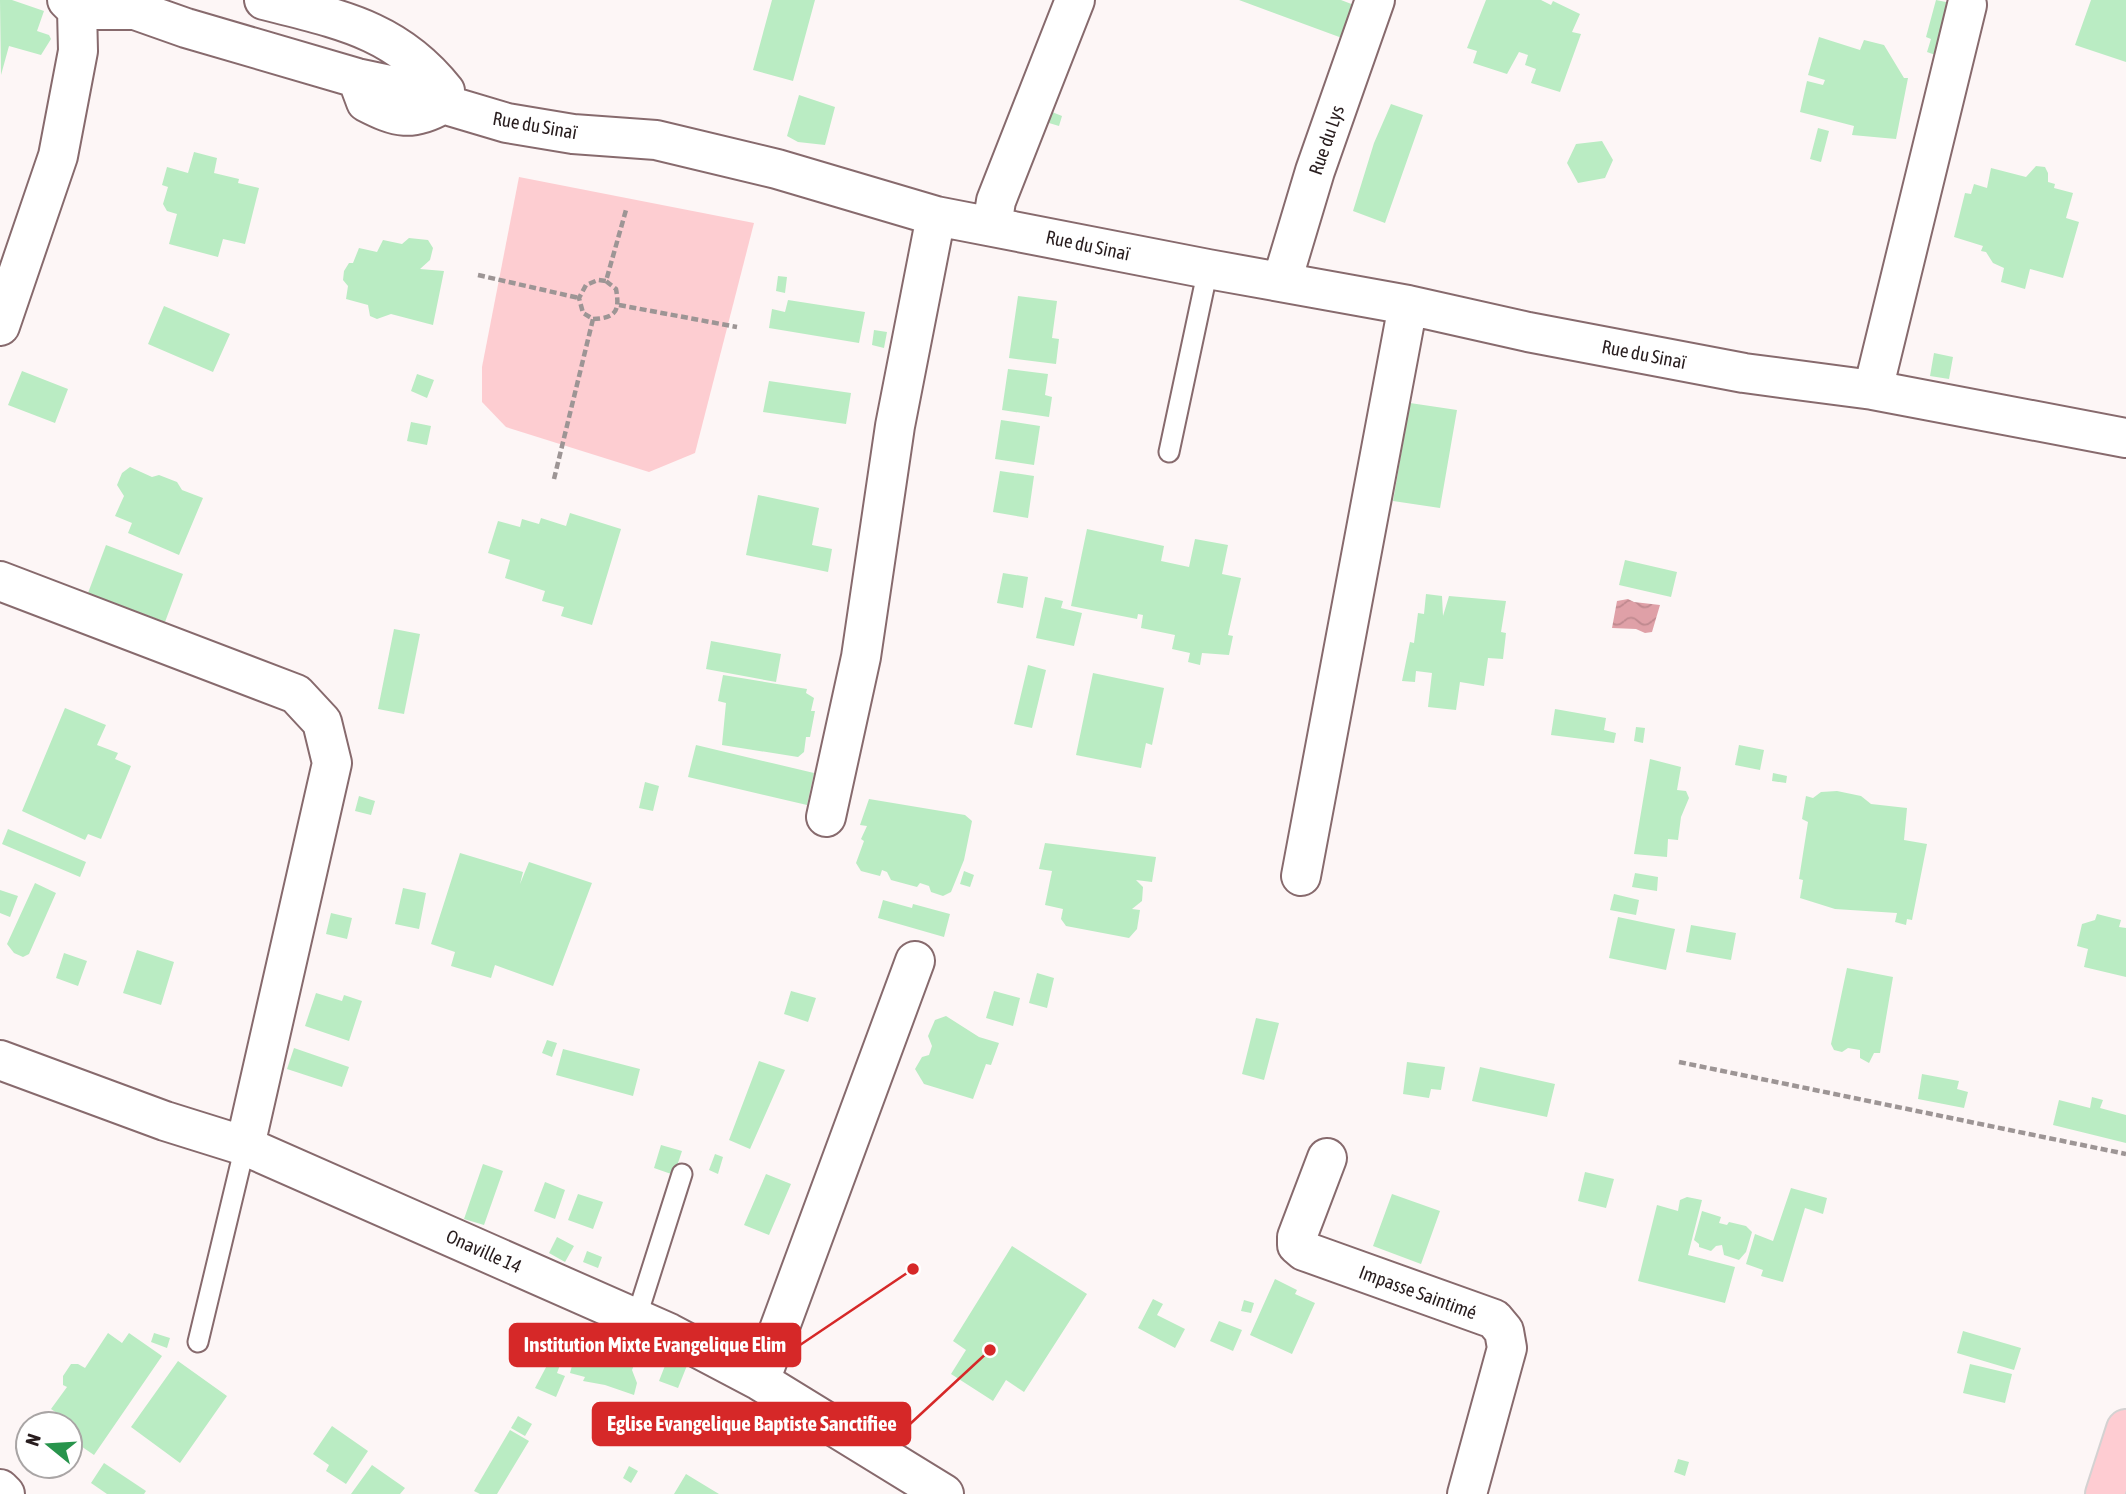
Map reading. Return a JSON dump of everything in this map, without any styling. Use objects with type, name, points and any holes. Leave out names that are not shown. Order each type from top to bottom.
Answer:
[{"type":"main road","points":[[2105,1494],[2126,1429]]},
{"type":"street","points":[[264,0],[354,11],[383,38],[426,68],[445,91],[443,104]]},
{"type":"street","points":[[992,226],[996,201],[1075,0]]},
{"type":"street","name":"Rue du Lys","points":[[1282,281],[1315,171],[1375,0]]},
{"type":"street","points":[[1873,390],[1968,2]]},
{"type":"street","points":[[0,326],[58,156],[78,51],[72,5]]},
{"type":"street","name":"Rue du Sinaï","points":[[72,5],[135,10],[186,28],[390,85],[507,123],[573,134],[656,141],[716,154],[777,169],[936,216],[1408,305],[1528,332],[1744,373],[1873,390],[2126,438]]},
{"type":"street","points":[[343,74],[354,11]]},
{"type":"street","points":[[826,817],[861,657],[895,426],[936,216]]},
{"type":"street","points":[[1301,876],[1408,305]]},
{"type":"street","points":[[0,581],[296,694],[322,722],[332,763],[245,1146]]},
{"type":"street","points":[[760,1381],[915,961]]},
{"type":"street","name":"Onaville 14","points":[[0,1060],[165,1121],[245,1146],[669,1333],[760,1381],[944,1494]]},
{"type":"street","name":"Impasse Saintimé","points":[[1326,1158],[1297,1237],[1297,1245],[1304,1251],[1494,1319],[1504,1331],[1507,1348],[1467,1494]]},
{"type":"street","points":[[0,1489],[5,1494]]},
{"type":"lane","points":[[1169,452],[1208,269]]},
{"type":"lane","points":[[198,1342],[245,1146]]},
{"type":"lane","points":[[636,1319],[682,1174]]},
{"type":"path","points":[[606,281],[626,210]]},
{"type":"path","points":[[478,275],[579,298]]},
{"type":"path","points":[[598,280],[606,281],[616,289],[619,305],[616,312],[606,319],[593,320],[583,313],[579,298],[586,285],[598,280]]},
{"type":"path","points":[[619,305],[737,327]]},
{"type":"path","points":[[554,479],[593,320]]},
{"type":"path","points":[[1679,1062],[2126,1154]]},
{"type":"shaded area","points":[[519,177],[754,223],[695,453],[649,472],[506,427],[482,402],[482,367]]},
{"type":"water","points":[[1628,599],[1660,605],[1652,632],[1612,628],[1617,601]]},
{"type":"building","points":[[0,0],[12,0],[44,11],[37,31],[49,35],[51,39],[41,55],[9,46],[1,75]]},
{"type":"building","points":[[772,0],[815,0],[793,81],[753,70]]},
{"type":"building","points":[[1239,0],[1341,0],[1354,5],[1342,38]]},
{"type":"building","points":[[1486,0],[1541,0],[1551,5],[1553,1],[1580,14],[1572,32],[1581,34],[1560,92],[1531,83],[1536,69],[1525,65],[1528,55],[1519,52],[1507,74],[1473,63],[1477,51],[1467,48]]},
{"type":"building","points":[[1936,0],[1956,4],[1941,57],[1927,52],[1931,39],[1926,37]]},
{"type":"building","points":[[2091,0],[2126,0],[2126,62],[2075,45]]},
{"type":"building","points":[[1819,37],[1860,50],[1864,40],[1884,45],[1904,78],[1908,78],[1896,139],[1852,135],[1854,126],[1800,112],[1807,81],[1823,85],[1825,80],[1808,75]]},
{"type":"building","points":[[799,95],[835,107],[825,145],[798,142],[787,136]]},
{"type":"building","points":[[1391,104],[1423,115],[1385,223],[1353,211],[1374,143]]},
{"type":"building","points":[[1052,112],[1062,116],[1059,126],[1049,123]]},
{"type":"building","points":[[1818,128],[1829,131],[1821,162],[1810,159]]},
{"type":"building","points":[[1602,141],[1613,160],[1605,178],[1578,183],[1567,163],[1576,144]]},
{"type":"building","points":[[194,152],[217,158],[214,173],[239,179],[238,183],[259,188],[245,244],[223,239],[218,257],[169,244],[177,214],[167,211],[163,204],[168,187],[162,185],[167,167],[188,173]]},
{"type":"building","points":[[2036,166],[2045,167],[2048,182],[2055,184],[2054,188],[2073,193],[2066,218],[2079,222],[2063,278],[2030,269],[2025,289],[2001,282],[2004,268],[1993,263],[1986,252],[1981,251],[1983,246],[1954,237],[1965,193],[1971,194],[1974,184],[1987,188],[1991,168],[2026,177]]},
{"type":"building","points":[[409,238],[428,240],[433,248],[430,260],[420,269],[444,271],[433,325],[391,314],[377,319],[370,316],[368,305],[346,299],[348,286],[343,280],[344,271],[349,263],[353,263],[359,248],[377,252],[383,240],[402,244]]},
{"type":"building","points":[[778,276],[787,277],[785,293],[776,291]]},
{"type":"building","points":[[1018,296],[1057,301],[1052,338],[1059,339],[1056,364],[1009,358]]},
{"type":"building","points":[[788,300],[865,312],[859,343],[769,328],[772,309],[785,312]]},
{"type":"building","points":[[164,306],[230,334],[213,372],[148,344]]},
{"type":"building","points":[[874,330],[887,332],[884,348],[872,345]]},
{"type":"building","points":[[1934,353],[1953,357],[1949,379],[1930,376]]},
{"type":"building","points":[[1008,369],[1048,374],[1045,395],[1052,397],[1049,417],[1002,410]]},
{"type":"building","points":[[22,371],[68,389],[55,423],[8,405]]},
{"type":"building","points":[[417,374],[434,380],[427,398],[411,391]]},
{"type":"building","points":[[769,381],[851,393],[846,424],[763,412]]},
{"type":"building","points":[[1410,403],[1457,410],[1440,508],[1393,501]]},
{"type":"building","points":[[1001,420],[1040,426],[1034,465],[995,459]]},
{"type":"building","points":[[411,422],[431,426],[427,445],[407,441]]},
{"type":"building","points":[[130,467],[152,477],[159,475],[177,482],[182,490],[203,498],[179,555],[128,533],[132,523],[115,516],[124,496],[117,485],[122,473]]},
{"type":"building","points":[[1000,471],[1034,476],[1028,518],[993,512]]},
{"type":"building","points":[[758,495],[819,508],[812,545],[832,549],[828,572],[746,555]]},
{"type":"building","points":[[570,513],[621,529],[592,625],[561,616],[564,607],[542,601],[545,591],[505,578],[510,560],[488,553],[498,521],[520,527],[522,519],[539,524],[541,518],[566,526]]},
{"type":"building","points":[[1087,529],[1164,546],[1161,561],[1189,567],[1195,539],[1228,545],[1222,574],[1241,578],[1228,635],[1233,636],[1229,655],[1202,653],[1200,665],[1188,662],[1190,653],[1172,649],[1175,635],[1141,628],[1143,615],[1138,614],[1137,619],[1071,606]]},
{"type":"building","points":[[106,545],[183,574],[165,622],[88,593]]},
{"type":"building","points":[[1625,560],[1677,572],[1671,597],[1619,585]]},
{"type":"building","points":[[1003,573],[1028,577],[1023,608],[997,603]]},
{"type":"building","points":[[1426,594],[1442,596],[1443,616],[1449,596],[1506,601],[1501,632],[1506,633],[1503,659],[1488,658],[1484,686],[1460,682],[1456,710],[1428,707],[1432,673],[1416,671],[1415,682],[1402,681],[1410,642],[1414,643],[1418,613],[1424,614]]},
{"type":"building","points":[[1045,597],[1063,601],[1061,608],[1082,613],[1074,646],[1036,638]]},
{"type":"building","points":[[394,629],[420,634],[404,714],[378,709]]},
{"type":"building","points":[[711,641],[781,654],[776,682],[706,669]]},
{"type":"building","points":[[1028,665],[1046,670],[1032,728],[1014,724]]},
{"type":"building","points":[[1093,673],[1164,688],[1152,745],[1146,743],[1141,768],[1076,755]]},
{"type":"building","points":[[723,675],[807,689],[806,693],[814,698],[811,711],[815,711],[804,752],[798,757],[722,745],[726,703],[718,701]]},
{"type":"building","points":[[65,708],[106,725],[97,745],[118,753],[115,759],[131,766],[101,839],[88,834],[85,840],[22,811]]},
{"type":"building","points":[[1555,709],[1606,718],[1604,730],[1616,733],[1614,743],[1551,735]]},
{"type":"building","points":[[1636,727],[1645,728],[1643,743],[1634,741]]},
{"type":"building","points":[[696,745],[814,773],[807,805],[688,777]]},
{"type":"building","points":[[1739,745],[1764,750],[1760,770],[1735,765]]},
{"type":"building","points":[[1650,759],[1681,767],[1677,790],[1686,791],[1689,798],[1681,817],[1678,840],[1668,839],[1667,857],[1634,854]]},
{"type":"building","points":[[1773,773],[1787,776],[1786,783],[1772,781]]},
{"type":"building","points":[[645,782],[659,786],[653,811],[639,808]]},
{"type":"building","points":[[1837,791],[1861,796],[1871,804],[1907,808],[1904,840],[1927,844],[1912,920],[1907,919],[1906,925],[1895,922],[1897,913],[1835,909],[1800,898],[1803,880],[1799,879],[1808,822],[1802,819],[1806,796],[1813,798],[1821,792]]},
{"type":"building","points":[[359,796],[375,801],[371,815],[355,811]]},
{"type":"building","points":[[869,799],[965,815],[972,821],[964,860],[951,892],[943,896],[931,892],[929,886],[920,883],[917,887],[891,880],[887,872],[882,870],[880,876],[861,871],[856,863],[867,826],[860,825]]},
{"type":"building","points":[[8,829],[86,862],[80,877],[2,844]]},
{"type":"building","points":[[1045,843],[1156,857],[1152,882],[1136,880],[1143,887],[1142,901],[1132,909],[1140,910],[1137,929],[1129,938],[1066,926],[1061,919],[1063,909],[1045,905],[1052,871],[1039,869]]},
{"type":"building","points":[[460,853],[523,872],[520,884],[529,862],[592,883],[553,986],[495,965],[491,978],[451,966],[455,952],[431,944]]},
{"type":"building","points":[[964,871],[974,875],[970,887],[960,884]]},
{"type":"building","points":[[1635,873],[1658,877],[1657,891],[1632,887]]},
{"type":"building","points":[[35,883],[56,893],[29,954],[23,957],[14,953],[7,944]]},
{"type":"building","points":[[403,888],[426,893],[419,929],[395,924]]},
{"type":"building","points":[[0,890],[18,896],[10,917],[0,913]]},
{"type":"building","points":[[1614,894],[1639,900],[1636,915],[1610,910]]},
{"type":"building","points":[[883,900],[912,908],[913,904],[950,914],[944,937],[878,918]]},
{"type":"building","points":[[331,913],[352,918],[347,939],[326,934]]},
{"type":"building","points":[[2097,914],[2121,920],[2119,927],[2126,928],[2126,977],[2084,967],[2088,949],[2077,946],[2082,924],[2095,920]]},
{"type":"building","points":[[1618,917],[1675,929],[1666,970],[1609,958]]},
{"type":"building","points":[[1691,925],[1736,933],[1731,960],[1686,952]]},
{"type":"building","points":[[137,950],[174,962],[161,1005],[123,993]]},
{"type":"building","points":[[64,953],[87,961],[78,986],[56,978]]},
{"type":"building","points":[[1847,968],[1893,977],[1880,1053],[1874,1053],[1869,1063],[1860,1058],[1860,1050],[1848,1048],[1842,1052],[1834,1050],[1831,1044]]},
{"type":"building","points":[[1037,973],[1054,978],[1047,1008],[1029,1003]]},
{"type":"building","points":[[791,991],[816,998],[808,1022],[784,1014]]},
{"type":"building","points":[[994,991],[1020,998],[1013,1026],[986,1018]]},
{"type":"building","points":[[316,993],[342,1001],[344,995],[362,1001],[349,1041],[305,1026]]},
{"type":"building","points":[[946,1016],[979,1037],[999,1043],[991,1065],[986,1064],[973,1099],[924,1084],[915,1069],[922,1057],[929,1055],[932,1046],[928,1036],[935,1020]]},
{"type":"building","points":[[1256,1018],[1279,1023],[1264,1080],[1242,1074]]},
{"type":"building","points":[[547,1040],[557,1043],[552,1057],[542,1053]]},
{"type":"building","points":[[294,1048],[349,1067],[342,1087],[287,1069]]},
{"type":"building","points":[[563,1049],[640,1069],[633,1096],[556,1075]]},
{"type":"building","points":[[759,1061],[785,1070],[750,1149],[729,1140]]},
{"type":"building","points":[[1407,1062],[1445,1067],[1441,1090],[1431,1089],[1429,1098],[1403,1094]]},
{"type":"building","points":[[1480,1067],[1555,1084],[1547,1117],[1472,1101]]},
{"type":"building","points":[[1922,1074],[1959,1081],[1957,1089],[1968,1092],[1964,1108],[1918,1099]]},
{"type":"building","points":[[2092,1097],[2103,1100],[2100,1108],[2126,1115],[2126,1143],[2053,1125],[2059,1100],[2090,1108]]},
{"type":"building","points":[[661,1145],[682,1151],[674,1175],[654,1168]]},
{"type":"building","points":[[715,1154],[723,1157],[718,1174],[709,1170]]},
{"type":"building","points":[[483,1164],[503,1171],[484,1225],[464,1219]]},
{"type":"building","points":[[1585,1172],[1614,1179],[1606,1208],[1578,1201]]},
{"type":"building","points":[[766,1174],[791,1184],[769,1235],[744,1225]]},
{"type":"building","points":[[545,1182],[565,1190],[555,1219],[534,1211]]},
{"type":"building","points":[[1791,1188],[1827,1198],[1823,1214],[1805,1208],[1783,1282],[1761,1276],[1763,1270],[1746,1264],[1755,1234],[1773,1241]]},
{"type":"building","points":[[578,1194],[603,1202],[593,1229],[568,1220]]},
{"type":"building","points":[[1392,1194],[1440,1211],[1421,1264],[1373,1246]]},
{"type":"building","points":[[1687,1197],[1702,1200],[1688,1255],[1735,1267],[1725,1303],[1638,1281],[1657,1205],[1678,1211],[1680,1200]]},
{"type":"building","points":[[1702,1211],[1721,1217],[1719,1223],[1746,1226],[1752,1232],[1746,1252],[1739,1260],[1724,1255],[1722,1245],[1711,1251],[1699,1247],[1694,1240]]},
{"type":"building","points":[[557,1237],[574,1246],[565,1262],[549,1253]]},
{"type":"building","points":[[1012,1246],[1087,1294],[1024,1392],[1006,1380],[993,1401],[951,1374],[966,1350],[953,1341]]},
{"type":"building","points":[[587,1251],[602,1257],[598,1268],[583,1262]]},
{"type":"building","points":[[1275,1279],[1297,1290],[1295,1294],[1315,1303],[1292,1354],[1250,1335]]},
{"type":"building","points":[[1153,1299],[1163,1304],[1157,1315],[1185,1329],[1175,1348],[1138,1328]]},
{"type":"building","points":[[1244,1300],[1254,1303],[1251,1313],[1241,1311]]},
{"type":"building","points":[[1219,1321],[1242,1330],[1233,1351],[1210,1341]]},
{"type":"building","points":[[590,1326],[638,1341],[644,1353],[640,1364],[634,1365],[632,1370],[637,1383],[634,1395],[583,1381],[585,1377],[570,1373],[576,1351],[582,1353]]},
{"type":"building","points":[[1963,1331],[2021,1348],[2014,1370],[1957,1353]]},
{"type":"building","points":[[108,1333],[122,1343],[129,1333],[162,1356],[94,1455],[84,1448],[84,1410],[51,1409],[67,1387],[63,1385],[63,1376],[71,1364],[85,1368]]},
{"type":"building","points":[[154,1333],[170,1338],[167,1348],[151,1342]]},
{"type":"building","points":[[673,1345],[692,1353],[678,1388],[659,1381]]},
{"type":"building","points":[[553,1354],[563,1357],[557,1373],[565,1376],[556,1397],[535,1388]]},
{"type":"building","points":[[178,1361],[227,1396],[180,1463],[131,1427]]},
{"type":"building","points":[[1970,1364],[2012,1374],[2005,1403],[1963,1393]]},
{"type":"building","points":[[518,1416],[532,1424],[525,1436],[511,1428]]},
{"type":"building","points":[[332,1426],[368,1451],[346,1484],[326,1471],[329,1465],[313,1454]]},
{"type":"building","points":[[510,1430],[529,1441],[497,1494],[480,1494],[474,1491]]},
{"type":"building","points":[[1678,1459],[1689,1462],[1685,1476],[1674,1472]]},
{"type":"building","points":[[104,1463],[146,1491],[144,1494],[107,1494],[91,1483]]},
{"type":"building","points":[[372,1465],[405,1488],[400,1494],[351,1494]]},
{"type":"building","points":[[629,1466],[638,1471],[631,1483],[623,1478]]},
{"type":"building","points":[[686,1474],[714,1491],[719,1494],[674,1494]]},
{"type":"place","name":"Institution Mixte Evangelique Elim","points":[[913,1269]]},
{"type":"place","name":"Eglise Evangelique Baptiste Sanctifiee","points":[[990,1350]]}]
